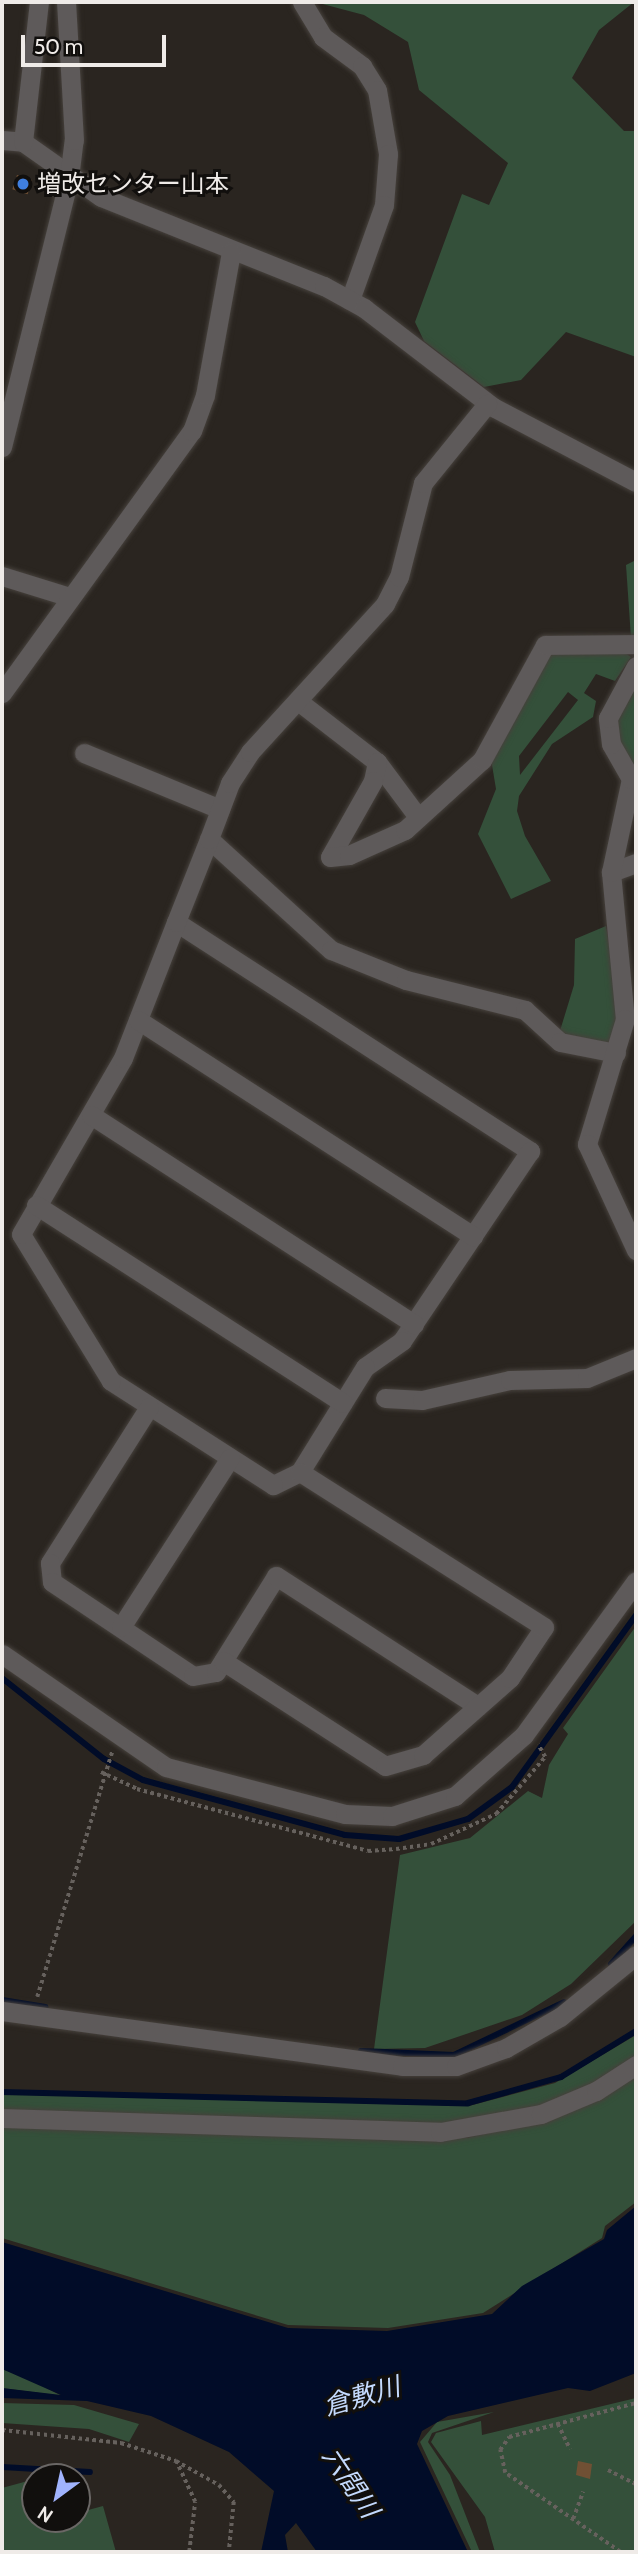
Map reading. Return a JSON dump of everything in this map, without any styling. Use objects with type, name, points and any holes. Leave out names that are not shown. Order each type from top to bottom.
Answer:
[{"type":"street","points":[[23,142],[38,2]]},
{"type":"street","points":[[2,447],[69,178],[74,140],[65,2]]},
{"type":"street","points":[[302,2],[323,37],[362,66],[377,90],[388,154],[384,205],[350,300]]},
{"type":"street","points":[[2,141],[23,142],[69,178],[231,252],[350,300],[487,404],[636,482]]},
{"type":"street","points":[[4,686],[192,431],[205,395],[231,252]]},
{"type":"street","points":[[176,922],[530,1151],[402,1341],[365,1367],[300,1472],[273,1485],[111,1381],[22,1242],[36,1205],[90,1115],[138,1020],[176,922],[209,839],[220,809],[250,752],[384,604],[399,577],[423,483],[487,404]]},
{"type":"street","points":[[2,576],[70,597]]},
{"type":"street","points":[[377,762],[373,782],[330,857],[349,855],[405,830],[482,760],[535,652],[545,645],[636,644]]},
{"type":"street","points":[[636,666],[608,718],[611,744],[631,779],[611,872],[626,984],[616,1054],[587,1144],[636,1250]]},
{"type":"street","points":[[298,701],[377,762],[418,817]]},
{"type":"street","points":[[84,753],[220,809]]},
{"type":"street","points":[[209,839],[331,950],[406,980],[525,1010],[560,1042],[616,1054]]},
{"type":"street","points":[[611,872],[636,863]]},
{"type":"street","points":[[138,1020],[473,1236]]},
{"type":"street","points":[[90,1115],[414,1324]]},
{"type":"street","points":[[36,1205],[342,1403]]},
{"type":"street","points":[[385,1398],[422,1400],[510,1380],[587,1378],[636,1358]]},
{"type":"street","points":[[149,1407],[50,1563],[52,1582],[193,1676],[216,1672],[276,1576],[478,1706]]},
{"type":"street","points":[[121,1627],[230,1458]]},
{"type":"street","points":[[223,1661],[385,1766],[423,1755],[510,1678],[544,1627],[300,1472]]},
{"type":"street","points":[[2,1654],[166,1767],[345,1814],[392,1816],[455,1796],[524,1735],[636,1581]]},
{"type":"street","points":[[2,2011],[402,2067],[456,2066],[506,2048],[560,2017],[636,1955]]},
{"type":"street","points":[[2,2118],[440,2132],[541,2114],[596,2091],[636,2065]]},
{"type":"path","points":[[36,2002],[102,1767],[110,1753]]},
{"type":"path","points":[[620,2552],[505,2473],[499,2462],[509,2437],[636,2403]]},
{"type":"path","points":[[558,2424],[570,2449]]},
{"type":"path","points":[[2,2430],[121,2443],[176,2461],[219,2486],[234,2502],[229,2552]]},
{"type":"path","points":[[176,2461],[195,2502],[189,2552]]},
{"type":"path","points":[[608,2470],[636,2484]]},
{"type":"path","points":[[573,2519],[583,2492]]},
{"type":"green space","points":[[315,2],[634,2],[599,30],[572,78],[624,131],[636,131],[636,357],[566,332],[521,380],[484,387],[424,341],[415,322],[462,194],[489,205],[508,163],[419,90],[408,42],[364,15]]},
{"type":"green space","points":[[636,560],[636,637],[631,638],[626,565]]},
{"type":"green space","points":[[616,647],[631,657],[615,681],[596,674],[584,693],[596,701],[593,717],[552,744],[519,796],[517,811],[525,836],[551,881],[511,899],[478,834],[496,789],[491,759],[540,652]],"holes":[[[568,692],[578,700],[520,775],[519,756]]]},
{"type":"green space","points":[[636,679],[636,771],[615,742],[614,719]]},
{"type":"green space","points":[[606,926],[619,1003],[611,1045],[559,1034],[574,985],[575,939]]},
{"type":"green space","points":[[636,1626],[636,1921],[571,1984],[522,2015],[425,2048],[374,2049],[400,1855],[470,1838],[528,1791],[542,1798],[549,1765],[568,1734],[563,1728]]},
{"type":"green space","points":[[636,2035],[636,2060],[588,2090],[480,2124],[2,2114],[2,2094],[469,2106],[555,2083]]},
{"type":"green space","points":[[636,2074],[636,2202],[605,2226],[602,2238],[483,2313],[388,2328],[288,2325],[2,2238],[2,2123],[467,2138],[531,2123]]},
{"type":"green space","points":[[2,2369],[27,2378],[62,2396],[2,2388]]},
{"type":"green space","points":[[636,2398],[636,2552],[495,2552],[485,2517],[431,2442],[436,2433],[481,2421],[482,2435]]},
{"type":"green space","points":[[2,2403],[74,2405],[139,2424],[129,2442],[89,2429],[2,2423]]},
{"type":"green space","points":[[494,2412],[432,2433],[428,2442],[450,2475],[480,2552],[472,2552],[420,2442],[437,2422]]},
{"type":"green space","points":[[21,2483],[21,2533],[91,2533],[91,2509],[103,2506],[116,2552],[2,2552],[2,2488]]},
{"type":"water","points":[[636,2206],[636,2373],[590,2391],[568,2388],[448,2416],[422,2431],[417,2444],[468,2552],[317,2552],[296,2523],[285,2535],[288,2552],[261,2552],[274,2491],[229,2452],[151,2416],[87,2401],[2,2398],[2,2388],[61,2395],[2,2369],[2,2242],[288,2328],[387,2331],[492,2314],[522,2286],[604,2239],[607,2230]]},
{"type":"building","name":"増改センター山本","points":[[17,175],[32,180],[28,194],[12,189]]},
{"type":"building","points":[[578,2461],[592,2464],[590,2479],[576,2475]]},
{"type":"waterway","points":[[2,1678],[104,1759],[143,1780],[345,1835],[399,1839],[468,1819],[512,1787],[636,1615]]},
{"type":"waterway","points":[[611,1964],[636,1936]]},
{"type":"waterway","points":[[2,2000],[45,2007]]},
{"type":"waterway","points":[[361,2051],[454,2055],[564,2002]]},
{"type":"waterway","points":[[2,2092],[468,2103],[561,2077],[636,2031]]},
{"type":"waterway","points":[[2,2467],[21,2468]]},
{"type":"place","name":"増改センター山本","points":[[23,184]]},
{"type":"water label","name":"倉敷川","points":[[362,2397]]},
{"type":"water label","name":"六間川","points":[[350,2483]]}]
